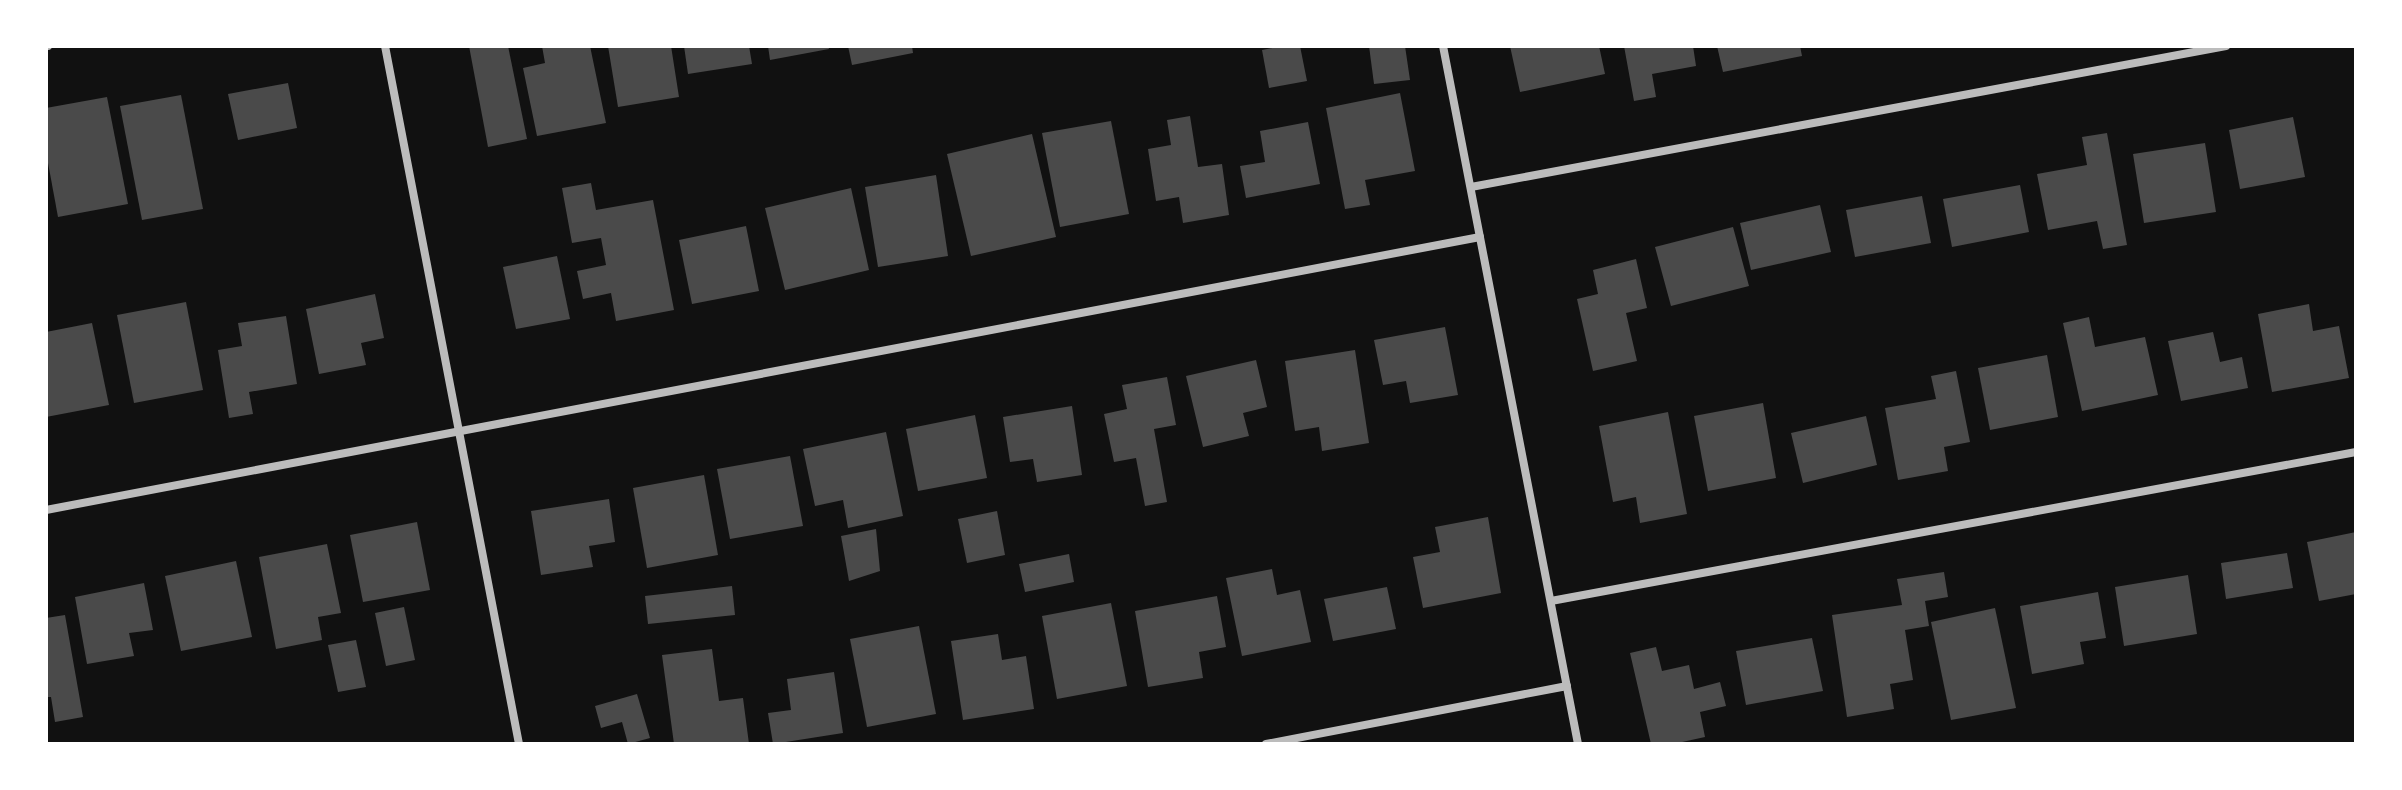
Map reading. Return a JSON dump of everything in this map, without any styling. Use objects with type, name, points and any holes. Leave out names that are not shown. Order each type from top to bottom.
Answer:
[{"type":"street","points":[[385,46],[519,744]]},
{"type":"street","points":[[1443,46],[1578,744]]},
{"type":"street","points":[[1471,187],[2226,46]]},
{"type":"street","points":[[46,510],[1480,237]]},
{"type":"street","points":[[1551,601],[2356,452]]},
{"type":"street","points":[[1266,744],[1567,686]]},
{"type":"building","points":[[469,46],[508,46],[527,139],[488,147]]},
{"type":"building","points":[[542,46],[590,46],[606,123],[537,136],[523,68],[545,63]]},
{"type":"building","points":[[608,46],[671,46],[679,97],[618,107]]},
{"type":"building","points":[[684,46],[749,46],[752,64],[688,74]]},
{"type":"building","points":[[768,46],[828,46],[829,49],[770,60]]},
{"type":"building","points":[[848,46],[912,46],[913,53],[852,65]]},
{"type":"building","points":[[1300,46],[1307,81],[1269,88],[1262,50]]},
{"type":"building","points":[[1369,46],[1405,46],[1410,80],[1374,84]]},
{"type":"building","points":[[1510,46],[1599,46],[1605,74],[1520,92]]},
{"type":"building","points":[[1624,46],[1693,46],[1696,66],[1652,74],[1656,97],[1634,101]]},
{"type":"building","points":[[1717,46],[1800,46],[1802,56],[1723,72]]},
{"type":"building","points":[[288,83],[297,128],[238,140],[228,94]]},
{"type":"building","points":[[1400,93],[1415,171],[1365,180],[1370,205],[1345,209],[1326,108]]},
{"type":"building","points":[[181,95],[203,209],[142,220],[120,106]]},
{"type":"building","points":[[107,97],[128,204],[58,217],[46,152],[46,108]]},
{"type":"building","points":[[1190,116],[1198,167],[1222,164],[1229,215],[1183,223],[1179,197],[1156,201],[1148,149],[1171,145],[1167,120]]},
{"type":"building","points":[[2293,117],[2305,177],[2240,189],[2229,130]]},
{"type":"building","points":[[1111,121],[1129,214],[1060,227],[1042,133]]},
{"type":"building","points":[[1308,122],[1320,184],[1246,198],[1240,166],[1265,162],[1260,131]]},
{"type":"building","points":[[2107,133],[2127,245],[2103,249],[2097,221],[2048,230],[2037,174],[2087,165],[2082,137]]},
{"type":"building","points":[[1032,134],[1056,237],[971,256],[947,154]]},
{"type":"building","points":[[2205,143],[2216,212],[2144,223],[2133,154]]},
{"type":"building","points":[[936,175],[948,256],[878,267],[865,187]]},
{"type":"building","points":[[591,183],[596,210],[653,200],[674,310],[616,321],[611,293],[583,299],[577,271],[606,265],[601,238],[572,243],[562,188]]},
{"type":"building","points":[[2020,185],[2029,232],[1952,247],[1943,199]]},
{"type":"building","points":[[851,188],[869,270],[785,290],[765,208]]},
{"type":"building","points":[[1922,196],[1931,243],[1855,257],[1846,210]]},
{"type":"building","points":[[1820,205],[1831,252],[1751,270],[1740,223]]},
{"type":"building","points":[[746,226],[759,291],[692,304],[679,240]]},
{"type":"building","points":[[1733,227],[1749,286],[1671,306],[1655,247]]},
{"type":"building","points":[[557,256],[570,319],[516,329],[503,267]]},
{"type":"building","points":[[1636,259],[1647,308],[1626,313],[1637,361],[1593,371],[1577,299],[1598,294],[1593,270]]},
{"type":"building","points":[[375,294],[384,338],[361,343],[366,365],[319,374],[306,309]]},
{"type":"building","points":[[186,302],[203,390],[134,403],[117,315]]},
{"type":"building","points":[[2309,304],[2313,331],[2339,326],[2349,378],[2272,392],[2258,314]]},
{"type":"building","points":[[286,316],[297,384],[249,392],[253,414],[229,418],[218,350],[242,346],[238,323]]},
{"type":"building","points":[[2089,317],[2095,347],[2145,337],[2158,395],[2082,411],[2063,323]]},
{"type":"building","points":[[92,323],[109,405],[46,417],[46,332]]},
{"type":"building","points":[[1445,327],[1458,395],[1410,403],[1406,381],[1383,385],[1374,340]]},
{"type":"building","points":[[2213,332],[2220,362],[2242,357],[2248,388],[2181,401],[2168,341]]},
{"type":"building","points":[[1355,350],[1369,443],[1322,451],[1319,427],[1295,431],[1285,361]]},
{"type":"building","points":[[2047,355],[2058,417],[1990,430],[1978,368]]},
{"type":"building","points":[[1256,360],[1267,407],[1243,413],[1249,436],[1203,447],[1186,376]]},
{"type":"building","points":[[1956,371],[1970,442],[1944,447],[1948,471],[1898,480],[1885,408],[1936,399],[1931,376]]},
{"type":"building","points":[[1167,377],[1176,425],[1154,429],[1167,502],[1145,506],[1136,458],[1114,462],[1104,414],[1127,409],[1122,385]]},
{"type":"building","points":[[1763,403],[1776,478],[1708,491],[1694,416]]},
{"type":"building","points":[[1072,406],[1082,475],[1037,482],[1033,459],[1010,462],[1003,417]]},
{"type":"building","points":[[1668,412],[1687,514],[1640,523],[1636,497],[1613,502],[1599,426]]},
{"type":"building","points":[[975,415],[987,478],[918,491],[906,429]]},
{"type":"building","points":[[1866,416],[1877,465],[1803,483],[1791,433]]},
{"type":"building","points":[[886,432],[903,516],[848,528],[843,500],[815,506],[803,449]]},
{"type":"building","points":[[790,456],[803,526],[730,539],[717,469]]},
{"type":"building","points":[[704,475],[718,555],[647,568],[633,488]]},
{"type":"building","points":[[609,499],[615,542],[589,546],[593,567],[541,575],[531,511]]},
{"type":"building","points":[[997,511],[1005,555],[967,563],[958,519]]},
{"type":"building","points":[[1488,517],[1501,593],[1423,608],[1413,557],[1440,552],[1435,527]]},
{"type":"building","points":[[417,522],[430,590],[363,602],[350,535]]},
{"type":"building","points":[[876,529],[880,571],[849,581],[841,536]]},
{"type":"building","points":[[2356,532],[2356,594],[2319,601],[2307,542]]},
{"type":"building","points":[[327,544],[341,613],[318,617],[322,640],[276,649],[259,557]]},
{"type":"building","points":[[2287,553],[2293,588],[2226,599],[2221,563]]},
{"type":"building","points":[[1069,554],[1074,582],[1025,592],[1019,564]]},
{"type":"building","points":[[236,561],[252,637],[181,651],[165,576]]},
{"type":"building","points":[[1272,569],[1277,595],[1300,590],[1311,642],[1242,656],[1226,578]]},
{"type":"building","points":[[1944,572],[1948,597],[1925,601],[1929,626],[1905,630],[1913,680],[1890,684],[1894,709],[1847,717],[1832,615],[1902,605],[1897,579]]},
{"type":"building","points":[[2188,575],[2197,634],[2124,646],[2115,587]]},
{"type":"building","points":[[144,583],[153,630],[129,633],[134,656],[87,664],[75,597]]},
{"type":"building","points":[[732,586],[735,615],[648,624],[645,596]]},
{"type":"building","points":[[1387,587],[1396,629],[1333,641],[1324,599]]},
{"type":"building","points":[[2098,592],[2106,638],[2080,642],[2084,664],[2032,674],[2020,606]]},
{"type":"building","points":[[1217,596],[1226,647],[1199,652],[1203,678],[1148,687],[1135,611]]},
{"type":"building","points":[[1111,603],[1127,686],[1057,699],[1042,616]]},
{"type":"building","points":[[404,607],[415,660],[386,666],[375,613]]},
{"type":"building","points":[[1995,608],[2016,708],[1951,720],[1931,622]]},
{"type":"building","points":[[65,615],[83,717],[55,722],[51,697],[46,697],[46,618]]},
{"type":"building","points":[[919,626],[936,714],[867,727],[850,639]]},
{"type":"building","points":[[998,634],[1002,660],[1026,656],[1034,709],[963,720],[951,641]]},
{"type":"building","points":[[1812,638],[1823,691],[1746,705],[1736,651]]},
{"type":"building","points":[[356,640],[366,687],[338,692],[328,645]]},
{"type":"building","points":[[1656,647],[1662,671],[1689,665],[1694,689],[1720,682],[1726,706],[1700,712],[1705,737],[1673,744],[1651,744],[1630,653]]},
{"type":"building","points":[[712,649],[719,701],[743,698],[749,744],[674,744],[662,655]]},
{"type":"building","points":[[834,672],[843,733],[773,744],[768,713],[791,710],[787,679]]},
{"type":"building","points":[[637,694],[650,738],[628,744],[622,722],[601,728],[595,706]]}]
